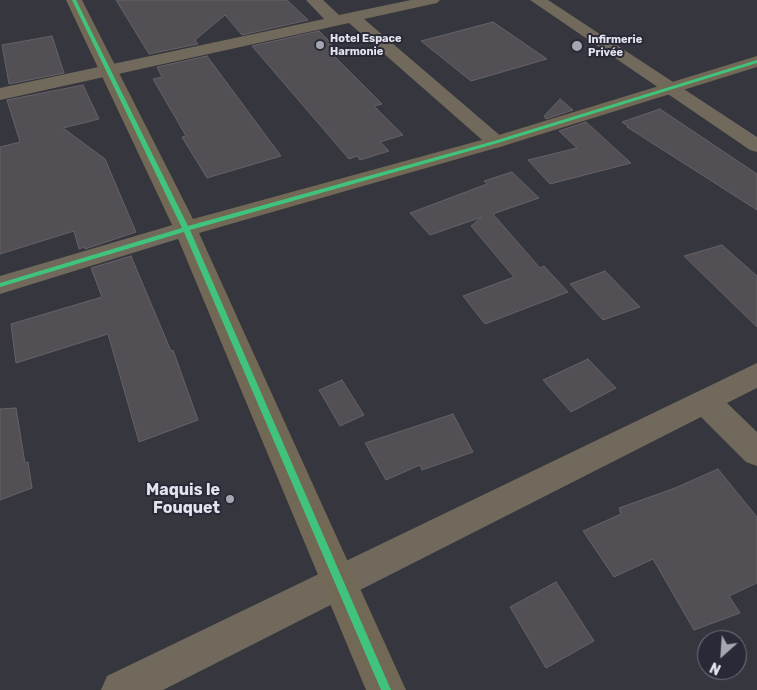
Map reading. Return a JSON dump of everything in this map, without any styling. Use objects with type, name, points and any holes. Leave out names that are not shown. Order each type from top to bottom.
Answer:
[{"type":"street","points":[[74,0],[107,71],[186,229],[386,690]]},
{"type":"street","points":[[314,0],[345,20],[496,142]]},
{"type":"street","points":[[0,94],[432,0]]},
{"type":"street","points":[[538,0],[757,146]]},
{"type":"street","points":[[0,285],[186,229],[496,142],[757,61]]},
{"type":"street","points":[[121,690],[757,375]]},
{"type":"street","points":[[704,401],[757,452]]},
{"type":"building","points":[[116,0],[287,0],[308,20],[242,35],[225,15],[195,40],[198,44],[149,54]]},
{"type":"building","points":[[493,22],[547,59],[471,81],[421,41]]},
{"type":"building","points":[[319,31],[332,44],[328,45],[339,56],[335,57],[382,104],[374,106],[403,135],[380,142],[389,151],[360,160],[357,156],[349,159],[252,46]]},
{"type":"building","points":[[52,36],[64,73],[9,84],[2,45]]},
{"type":"building","points":[[207,56],[281,156],[207,178],[182,137],[186,136],[153,79],[162,77],[157,67]]},
{"type":"building","points":[[83,85],[99,119],[63,128],[105,159],[136,232],[85,249],[84,247],[79,249],[74,231],[0,254],[0,147],[20,142],[7,100]]},
{"type":"building","points":[[560,99],[573,110],[546,119],[544,116]]},
{"type":"building","points":[[660,109],[757,174],[757,210],[622,122]]},
{"type":"building","points":[[586,122],[631,163],[550,184],[528,160],[577,148],[559,131]]},
{"type":"building","points":[[512,172],[539,198],[493,214],[540,268],[544,266],[568,292],[485,324],[463,296],[514,277],[471,226],[482,217],[430,235],[410,213],[487,184],[484,181]]},
{"type":"building","points":[[722,245],[757,276],[757,327],[684,256]]},
{"type":"building","points":[[131,256],[171,351],[173,350],[198,420],[139,442],[108,334],[16,363],[11,324],[102,297],[91,268]]},
{"type":"building","points":[[605,271],[640,307],[603,320],[570,284]]},
{"type":"building","points":[[588,359],[616,388],[571,412],[543,380]]},
{"type":"building","points":[[342,380],[364,415],[340,426],[319,390]]},
{"type":"building","points":[[16,408],[25,463],[28,462],[32,488],[0,500],[0,409]]},
{"type":"building","points":[[453,414],[473,452],[422,470],[420,465],[386,480],[365,443]]},
{"type":"building","points":[[718,469],[757,517],[757,583],[729,596],[740,613],[694,630],[653,559],[614,577],[583,531],[621,514],[619,508],[675,488]]},
{"type":"building","points":[[556,582],[594,641],[546,668],[510,607]]},
{"type":"cycle path","points":[[74,0],[186,229],[386,690]]},
{"type":"cycle path","points":[[0,285],[186,229],[496,142],[757,61]]},
{"type":"place","name":"Hotel Espace Harmonie","points":[[320,45]]},
{"type":"place","name":"Infirmerie Privée","points":[[577,46]]},
{"type":"place","name":"Maquis le Fouquet","points":[[230,499]]}]
